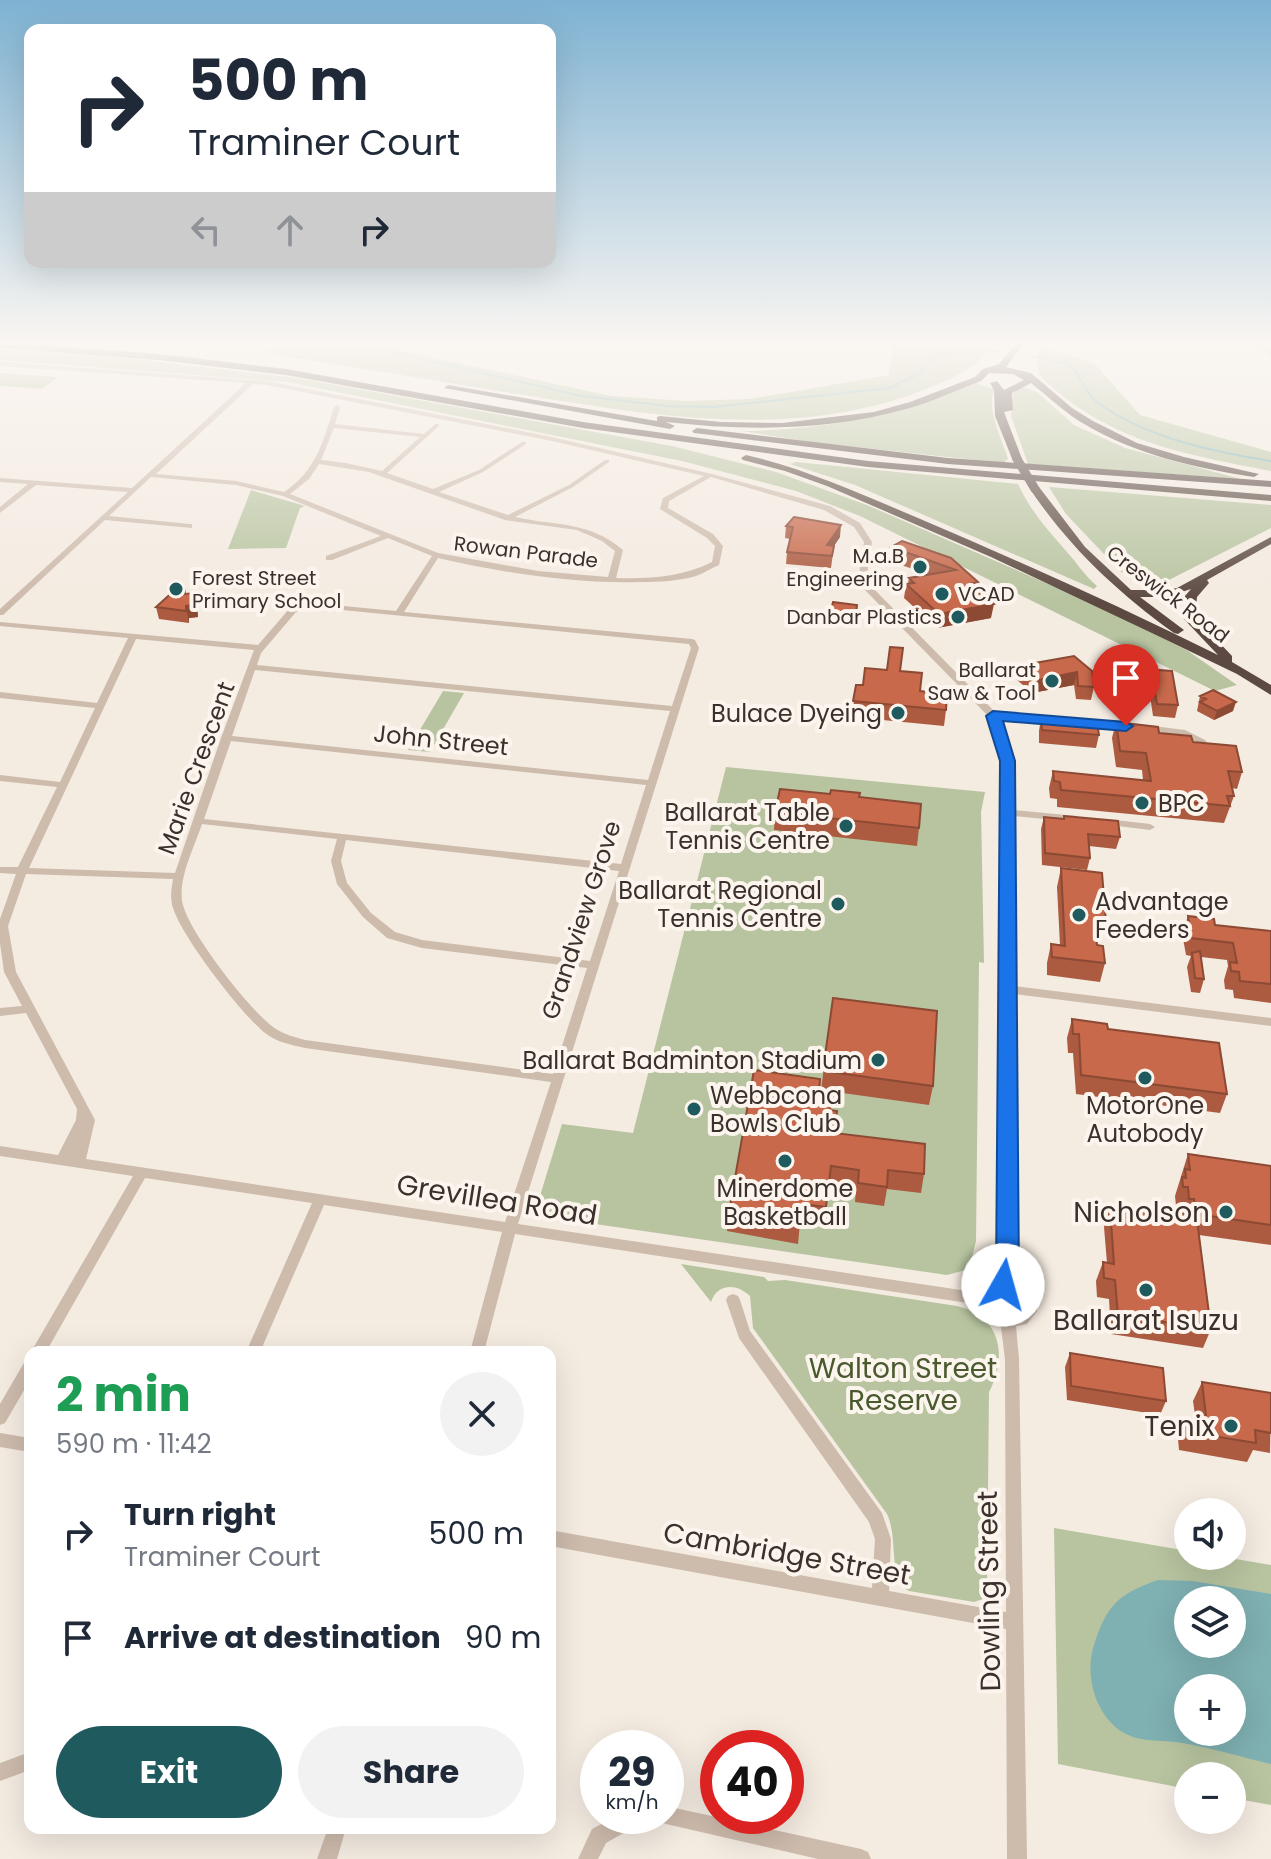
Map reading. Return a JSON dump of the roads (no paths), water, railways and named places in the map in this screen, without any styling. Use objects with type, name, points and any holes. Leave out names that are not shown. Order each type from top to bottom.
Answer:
[{"type":"highway","points":[[601,429],[760,461],[804,475],[1103,598],[1123,599],[1128,592],[1166,594],[1207,579],[1271,540]]},
{"type":"highway","points":[[610,429],[883,466],[1271,498]]},
{"type":"highway","points":[[686,429],[948,461],[1271,484]]},
{"type":"highway","name":"Creswick Road","points":[[1006,429],[1017,459],[1064,532],[1128,592],[1271,691]]},
{"type":"highway","points":[[1098,429],[1186,460],[1271,476]]},
{"type":"highway","points":[[1047,577],[1239,671]]},
{"type":"highway","points":[[1207,579],[1191,596],[1189,618],[1239,671]]},
{"type":"street","points":[[0,613],[4,605],[200,429]]},
{"type":"street","points":[[285,494],[297,487],[319,462],[330,429]]},
{"type":"street","points":[[357,429],[426,436]]},
{"type":"street","points":[[385,471],[433,429]]},
{"type":"street","points":[[501,429],[710,475],[827,508],[857,525],[868,542],[863,574],[867,587],[993,716],[1008,761],[1008,1285]]},
{"type":"street","points":[[435,491],[481,471],[524,443]]},
{"type":"street","points":[[508,518],[571,486],[607,461]]},
{"type":"street","points":[[319,462],[385,471],[508,518],[598,533],[619,550],[612,578]]},
{"type":"street","name":"Rowan Parade","points":[[149,475],[236,483],[285,494],[436,555],[513,569],[612,578],[680,580],[707,572],[716,563],[719,546],[710,536],[664,509],[666,500],[710,475]]},
{"type":"street","points":[[0,480],[133,490]]},
{"type":"street","points":[[0,511],[35,482]]},
{"type":"street","points":[[103,518],[189,526]]},
{"type":"street","points":[[329,558],[390,535]]},
{"type":"street","points":[[399,613],[436,555]]},
{"type":"street","name":"Marie Crescent","points":[[558,1079],[305,1044],[280,1037],[259,1022],[244,1005],[182,918],[176,896],[179,876],[260,648],[284,616],[297,608],[319,606],[697,641]]},
{"type":"street","points":[[0,624],[260,648]]},
{"type":"street","points":[[78,1163],[90,1125],[10,972],[3,936],[7,908],[22,871],[133,637]]},
{"type":"street","name":"Grandview Grove","points":[[479,1346],[510,1229],[697,641]]},
{"type":"street","points":[[253,667],[676,709]]},
{"type":"street","points":[[0,695],[100,706]]},
{"type":"street","points":[[993,716],[1182,732],[1202,741]]},
{"type":"street","name":"John Street","points":[[226,738],[652,783]]},
{"type":"street","points":[[0,778],[63,785]]},
{"type":"street","points":[[1006,812],[1150,827]]},
{"type":"street","points":[[199,821],[625,868]]},
{"type":"street","points":[[342,838],[336,861],[342,884],[367,915],[391,935],[422,944],[594,965]]},
{"type":"street","points":[[0,870],[179,876]]},
{"type":"street","points":[[1008,989],[1271,1022]]},
{"type":"street","points":[[0,1012],[29,1009]]},
{"type":"street","points":[[62,1161],[82,1120],[83,1109]]},
{"type":"street","name":"Grevillea Road","points":[[0,1151],[985,1300]]},
{"type":"street","points":[[41,1346],[142,1172]]},
{"type":"street","points":[[256,1346],[320,1200]]},
{"type":"street","points":[[1008,1285],[1026,1295],[1031,1307],[1026,1318],[1008,1322],[994,1316],[985,1300],[994,1287],[1008,1285]]},
{"type":"street","points":[[733,1300],[744,1334],[876,1518],[883,1539],[880,1598]]},
{"type":"street","name":"Dowling Street","points":[[1008,1322],[1012,1359],[1017,1859]]},
{"type":"street","points":[[0,1418],[24,1376]]},
{"type":"street","points":[[0,1440],[24,1444]]},
{"type":"street","name":"Cambridge Street","points":[[556,1539],[1015,1622]]},
{"type":"street","points":[[0,1772],[24,1763]]},
{"type":"street","points":[[684,1819],[861,1859]]},
{"type":"street","points":[[327,1859],[335,1834]]},
{"type":"street","points":[[588,1859],[602,1834]]},
{"type":"water","points":[[1158,1580],[1223,1586],[1174,1586],[1174,1658],[1246,1658],[1246,1590],[1271,1594],[1271,1764],[1197,1746],[1246,1746],[1246,1674],[1174,1674],[1174,1742],[1133,1737],[1121,1731],[1102,1711],[1092,1685],[1094,1645],[1109,1611],[1133,1590]]},
{"type":"waterway","points":[[1145,429],[1204,448],[1271,461]]},
{"type":"place","name":"M.a.B Engineering","points":[[920,567]]},
{"type":"place","name":"Forest Street Primary School","points":[[176,589]]},
{"type":"place","name":"VCAD","points":[[942,594]]},
{"type":"place","name":"Danbar Plastics","points":[[958,617]]},
{"type":"place","name":"Ballarat Saw & Tool","points":[[1052,681]]},
{"type":"place","name":"Bulace Dyeing","points":[[898,713]]},
{"type":"place","name":"BPC","points":[[1142,803]]},
{"type":"place","name":"Ballarat Table Tennis Centre","points":[[846,826]]},
{"type":"place","name":"Ballarat Regional Tennis Centre","points":[[838,904]]},
{"type":"place","name":"Advantage Feeders","points":[[1079,915]]},
{"type":"place","name":"Ballarat Badminton Stadium","points":[[878,1060]]},
{"type":"place","name":"MotorOne Autobody","points":[[1145,1078]]},
{"type":"place","name":"Webbcona Bowls Club","points":[[694,1109]]},
{"type":"place","name":"Minerdome Basketball","points":[[785,1161]]},
{"type":"place","name":"Nicholson","points":[[1226,1212]]},
{"type":"place","name":"Ballarat Isuzu","points":[[1146,1290]]},
{"type":"place","name":"Tenix","points":[[1231,1426]]},
{"type":"park label","name":"Walton Street Reserve","points":[[903,1384]]}]
